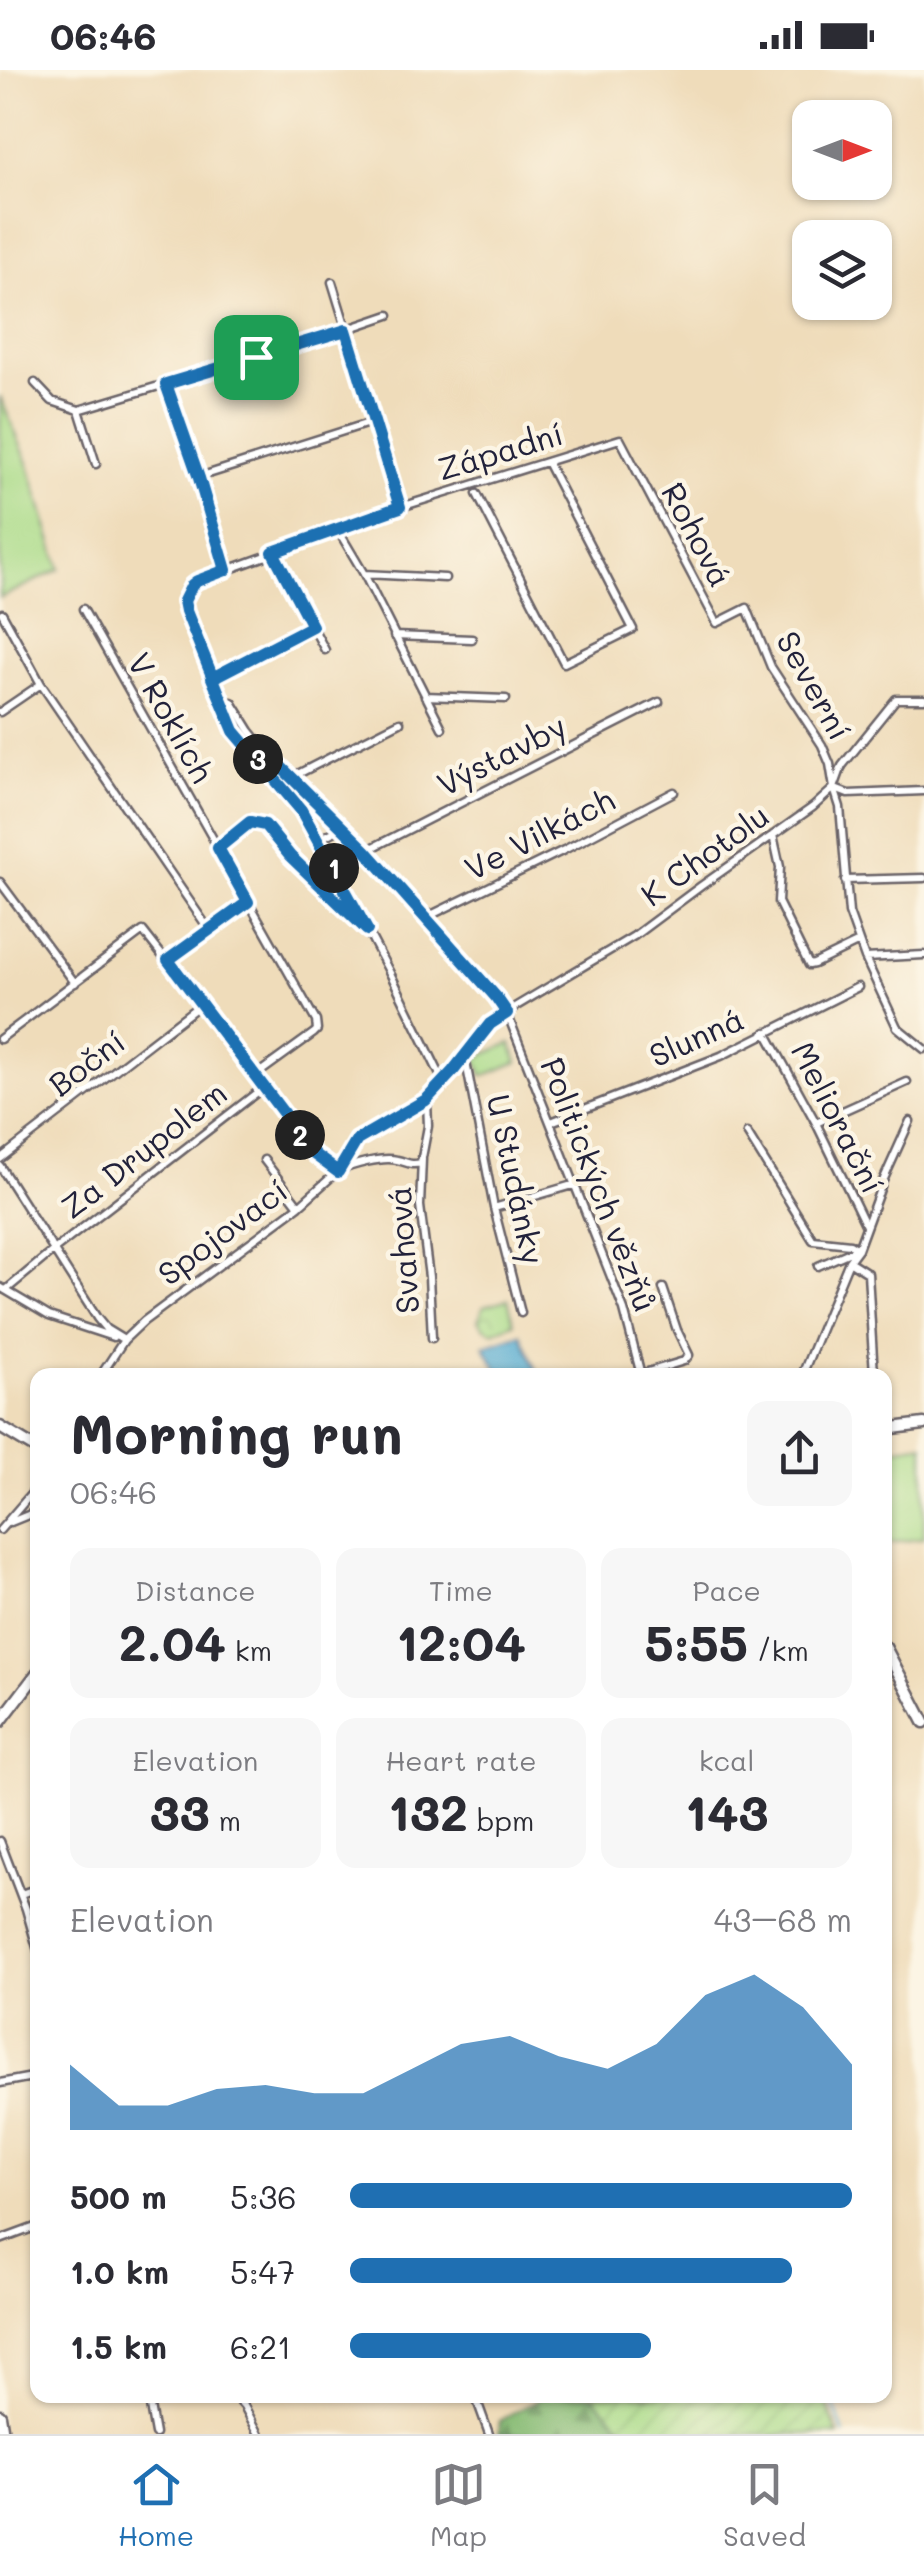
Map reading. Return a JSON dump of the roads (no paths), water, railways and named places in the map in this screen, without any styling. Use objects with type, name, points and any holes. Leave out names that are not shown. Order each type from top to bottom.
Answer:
[{"type":"street","points":[[332,282],[400,507]]},
{"type":"street","points":[[36,383],[52,400],[79,410],[389,315]]},
{"type":"street","points":[[166,384],[226,570]]},
{"type":"street","points":[[79,410],[96,464]]},
{"type":"street","points":[[199,478],[375,421]]},
{"type":"street","name":"Západní","points":[[212,678],[184,601],[197,581],[400,507],[620,439]]},
{"type":"street","name":"Rohová","points":[[620,439],[717,624],[746,608]]},
{"type":"street","points":[[477,494],[564,663],[632,629],[547,462]]},
{"type":"street","points":[[338,530],[442,728]]},
{"type":"street","points":[[273,552],[325,650]]},
{"type":"street","points":[[364,574],[444,578]]},
{"type":"street","name":"Severní","points":[[746,608],[771,667],[822,745],[830,764],[840,807],[849,913],[859,942],[898,1026],[924,1049]]},
{"type":"street","name":"V Roklích","points":[[83,610],[318,1026],[314,1033],[256,1075]]},
{"type":"street","points":[[2,614],[41,684],[210,931]]},
{"type":"street","points":[[312,626],[212,678],[234,731],[301,810],[443,1081]]},
{"type":"street","points":[[393,636],[472,639]]},
{"type":"street","points":[[0,712],[41,684]]},
{"type":"street","points":[[425,696],[506,698]]},
{"type":"street","name":"K Chotolu","points":[[507,1013],[634,936],[813,808],[834,788],[842,766],[896,699],[924,699]]},
{"type":"street","name":"Politických vězňů","points":[[232,702],[274,760],[344,827],[507,1013],[624,1310],[639,1368]]},
{"type":"street","name":"Výstavby","points":[[366,851],[660,702]]},
{"type":"street","points":[[292,778],[400,722]]},
{"type":"street","points":[[263,765],[274,760]]},
{"type":"street","points":[[834,788],[848,794],[924,792]]},
{"type":"street","name":"Ve Vilkách","points":[[425,918],[674,792]]},
{"type":"street","points":[[218,848],[250,822],[265,825],[290,856],[367,930]]},
{"type":"street","points":[[318,840],[344,827]]},
{"type":"street","points":[[773,835],[780,867],[778,902],[809,965],[859,942]]},
{"type":"street","points":[[845,880],[924,878]]},
{"type":"street","points":[[0,882],[75,983]]},
{"type":"street","points":[[168,960],[248,902]]},
{"type":"street","points":[[0,1039],[143,932],[315,1155],[338,1172]]},
{"type":"street","points":[[866,958],[924,956]]},
{"type":"street","name":"Slunná","points":[[551,1122],[721,1056],[858,986]]},
{"type":"street","name":"Boční","points":[[0,1158],[201,1004]]},
{"type":"street","name":"Spojovací","points":[[106,1368],[124,1340],[160,1309],[338,1172],[362,1135],[426,1100],[490,1024],[507,1013]]},
{"type":"street","name":"Meliorační","points":[[766,1032],[866,1226]]},
{"type":"street","name":"U Studánky","points":[[465,1056],[494,1208],[521,1313]]},
{"type":"street","points":[[816,1124],[908,1082]]},
{"type":"street","name":"Za Drupolem","points":[[3,1289],[265,1086]]},
{"type":"street","name":"Svahová","points":[[426,1100],[428,1126],[420,1206],[432,1338]]},
{"type":"street","points":[[805,1368],[910,1121]]},
{"type":"street","points":[[747,1133],[813,1240],[850,1244],[858,1249]]},
{"type":"street","name":"Svahová","points":[[338,1172],[350,1165],[386,1159],[416,1165],[422,1159]]},
{"type":"street","points":[[264,1160],[298,1206]]},
{"type":"street","points":[[0,1166],[106,1329],[124,1340]]},
{"type":"street","points":[[494,1208],[576,1184]]},
{"type":"street","points":[[818,1266],[858,1249]]},
{"type":"street","points":[[849,1261],[868,1273],[874,1368]]},
{"type":"street","points":[[661,1368],[689,1356],[664,1288]]},
{"type":"street","points":[[3,1289],[49,1316],[124,1340]]},
{"type":"street","points":[[892,1428],[924,1424]]},
{"type":"street","points":[[0,1427],[30,1445]]},
{"type":"street","points":[[2,1526],[30,1495]]},
{"type":"street","points":[[2,1526],[30,1514]]},
{"type":"street","points":[[892,1660],[924,1722]]},
{"type":"street","points":[[0,1722],[30,1683]]},
{"type":"street","points":[[0,1841],[30,1925]]},
{"type":"street","points":[[21,1894],[30,1891]]},
{"type":"street","points":[[0,2083],[30,2077]]},
{"type":"street","points":[[0,2240],[30,2229]]},
{"type":"street","points":[[149,2403],[155,2434]]},
{"type":"street","points":[[241,2403],[259,2434]]},
{"type":"street","points":[[477,2403],[489,2434]]},
{"type":"street","points":[[0,2415],[3,2434]]},
{"type":"water","points":[[521,1334],[536,1368],[497,1368],[484,1346]]},
{"type":"waterway","points":[[833,2403],[844,2434]]}]
